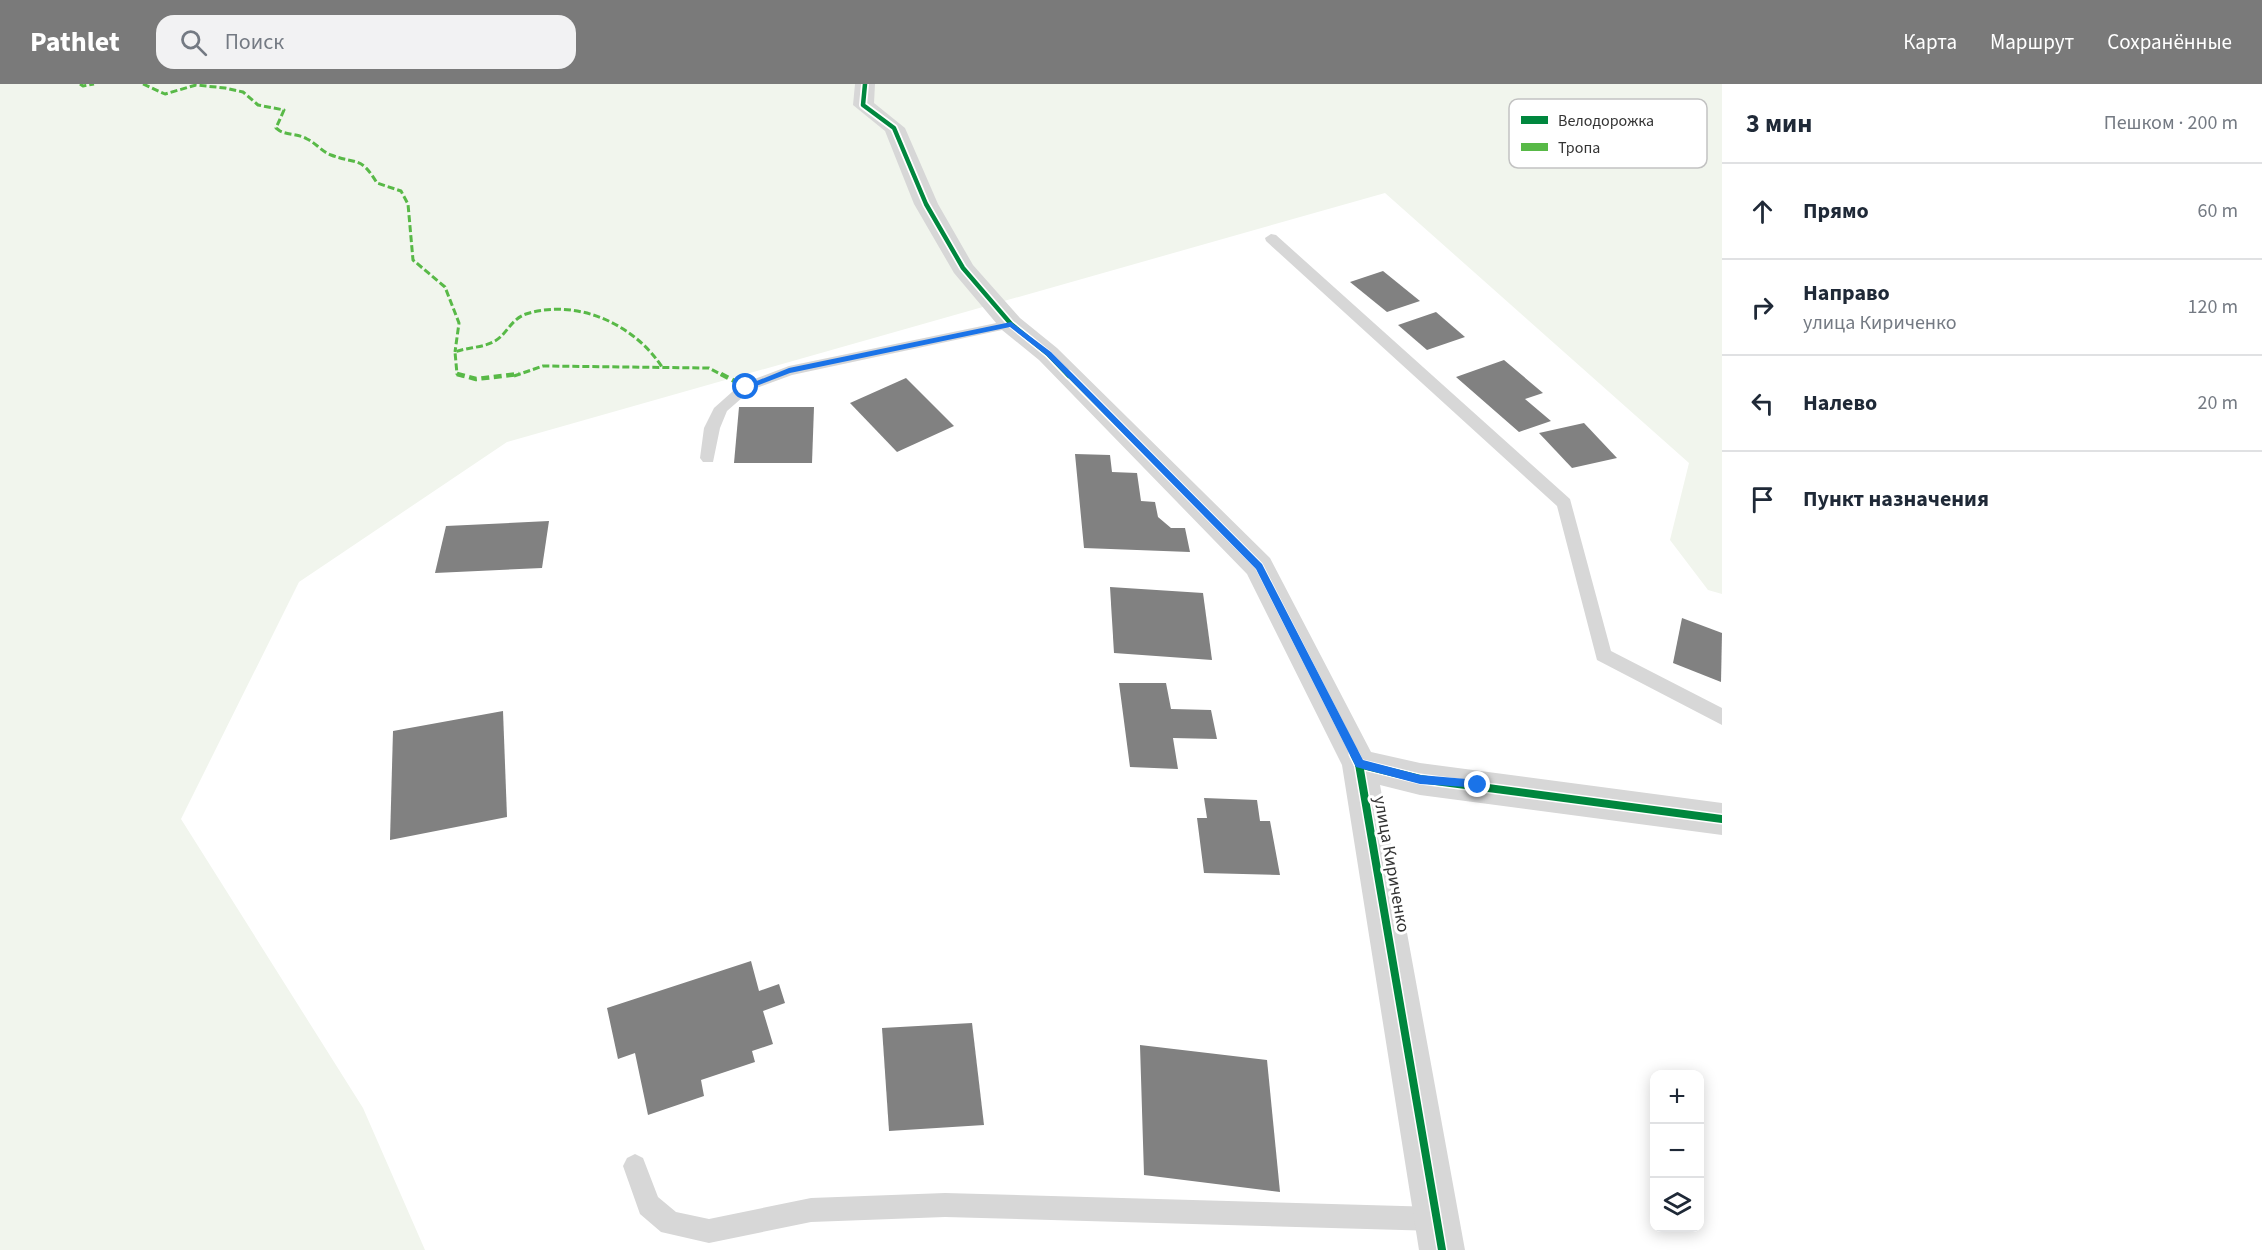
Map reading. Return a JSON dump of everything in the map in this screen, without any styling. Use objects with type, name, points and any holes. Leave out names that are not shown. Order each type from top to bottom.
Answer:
[{"type":"street","name":"улица Кириченко","points":[[865,84],[863,105],[894,128],[926,204],[963,268],[1011,324],[1048,354],[1259,566],[1359,764],[1440,1235]]},
{"type":"street","points":[[1359,764],[1420,779],[1722,819]]},
{"type":"lane","points":[[1271,238],[1564,503],[1603,655],[1722,717]]},
{"type":"lane","points":[[708,458],[712,428],[721,408],[746,387],[789,371],[1011,324]]},
{"type":"lane","points":[[635,1166],[649,1205],[670,1223],[709,1231],[811,1210],[945,1205],[1440,1235]]},
{"type":"shaded area","points":[[0,84],[1722,84],[1722,594],[1708,590],[1670,540],[1689,463],[1385,193],[507,442],[299,582],[181,819],[363,1108],[425,1250],[0,1250]]},
{"type":"building","points":[[1383,271],[1420,301],[1387,312],[1350,282]]},
{"type":"building","points":[[1436,312],[1465,337],[1427,350],[1398,325]]},
{"type":"building","points":[[1504,360],[1543,393],[1525,399],[1551,421],[1519,432],[1456,377]]},
{"type":"building","points":[[906,378],[954,426],[897,452],[850,403]]},
{"type":"building","points":[[739,407],[814,407],[812,463],[734,463]]},
{"type":"building","points":[[1584,423],[1617,458],[1572,468],[1539,433]]},
{"type":"building","points":[[1075,454],[1110,455],[1112,472],[1137,473],[1141,501],[1155,502],[1158,517],[1171,528],[1185,528],[1190,552],[1084,548]]},
{"type":"building","points":[[549,521],[542,568],[435,573],[446,526]]},
{"type":"building","points":[[1110,587],[1203,593],[1212,660],[1114,653]]},
{"type":"building","points":[[1682,618],[1722,633],[1721,682],[1673,663]]},
{"type":"building","points":[[1119,683],[1166,683],[1171,709],[1211,710],[1217,739],[1173,738],[1178,769],[1130,767]]},
{"type":"building","points":[[503,711],[507,817],[390,840],[393,731]]},
{"type":"building","points":[[1204,798],[1257,800],[1260,821],[1270,821],[1280,875],[1204,873],[1197,818],[1207,818]]},
{"type":"building","points":[[751,961],[759,991],[779,984],[785,1003],[763,1011],[773,1044],[752,1051],[755,1062],[701,1080],[704,1096],[648,1115],[635,1053],[618,1059],[607,1008]]},
{"type":"building","points":[[972,1023],[984,1125],[889,1131],[882,1028]]},
{"type":"building","points":[[1140,1045],[1267,1060],[1280,1192],[1144,1175]]},
{"type":"marked path","points":[[80,84],[83,86],[94,84]]},
{"type":"marked path","points":[[143,84],[165,94],[196,85],[243,92],[258,105],[284,110],[276,128],[280,131],[308,139],[321,150],[332,155],[359,161],[377,183],[401,191],[408,204],[413,260],[445,287],[459,323],[455,352]]},
{"type":"marked path","points":[[662,367],[652,351],[622,327],[603,318],[563,310],[543,310],[525,314],[511,323],[495,341],[455,352],[457,374],[476,379],[513,376],[543,366],[709,368],[746,387]]},
{"type":"cycle path","points":[[865,84],[863,105],[894,128],[926,204],[963,268],[1011,324],[1048,354],[1259,566],[1359,764],[1442,1250]]},
{"type":"cycle path","points":[[1359,764],[1420,779],[1722,819]]},
{"type":"route","points":[[746,387],[789,371],[1011,324],[1048,354],[1259,566],[1359,764],[1420,779],[1478,785]]}]
